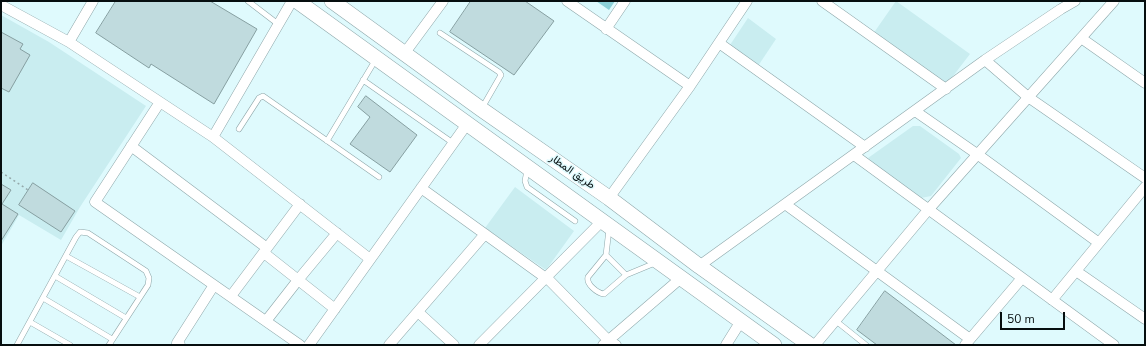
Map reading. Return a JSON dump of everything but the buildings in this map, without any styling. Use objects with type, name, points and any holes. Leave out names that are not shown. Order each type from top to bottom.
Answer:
[{"type":"main road","name":"طريق المطار","points":[[297,1],[774,345]]},
{"type":"main road","name":"طريق المطار","points":[[332,1],[481,109],[609,198],[699,266],[810,345]]},
{"type":"street","points":[[69,42],[93,1]]},
{"type":"street","points":[[213,137],[292,1]]},
{"type":"street","points":[[404,54],[443,1]]},
{"type":"street","points":[[566,1],[690,86]]},
{"type":"street","points":[[606,29],[625,1]]},
{"type":"street","points":[[609,198],[690,86],[747,1]]},
{"type":"street","points":[[822,1],[946,89]]},
{"type":"street","points":[[699,266],[985,60],[1075,1]]},
{"type":"street","points":[[815,345],[928,210],[1114,1]]},
{"type":"street","points":[[1,5],[69,42],[213,137],[370,259]]},
{"type":"street","points":[[1081,38],[1145,83]]},
{"type":"street","points":[[719,43],[865,147]]},
{"type":"street","points":[[985,60],[1028,97],[1145,178]]},
{"type":"street","points":[[160,102],[95,202],[300,345]]},
{"type":"street","points":[[915,111],[1100,242]]},
{"type":"street","points":[[309,345],[467,124]]},
{"type":"street","points":[[131,146],[265,250],[298,280],[335,309]]},
{"type":"street","points":[[854,155],[1114,345]]},
{"type":"street","points":[[421,188],[546,278],[610,344],[681,278]]},
{"type":"street","points":[[1052,300],[1145,188]]},
{"type":"street","points":[[231,296],[300,204]]},
{"type":"street","points":[[785,204],[878,271],[967,342],[1022,278]]},
{"type":"street","points":[[479,345],[546,278],[606,224]]},
{"type":"street","points":[[266,321],[337,233]]},
{"type":"street","points":[[390,345],[485,234]]},
{"type":"street","points":[[1076,271],[1145,319]]},
{"type":"street","points":[[180,345],[177,343],[214,285]]},
{"type":"street","points":[[418,312],[454,345]]},
{"type":"street","points":[[726,345],[742,322]]},
{"type":"lane","points":[[248,1],[278,24]]},
{"type":"lane","points":[[440,33],[499,72],[501,75],[481,109]]},
{"type":"lane","points":[[328,141],[376,58]]},
{"type":"lane","points":[[363,80],[453,143]]},
{"type":"lane","points":[[239,130],[259,98],[263,96],[379,177]]},
{"type":"lane","points":[[527,167],[525,181],[527,187],[575,221]]},
{"type":"lane","points":[[606,224],[606,256],[587,280],[588,283],[600,294],[604,294],[626,275],[659,262]]},
{"type":"lane","points":[[17,345],[80,232],[88,233],[146,271],[149,278],[148,285],[108,345]]},
{"type":"lane","points":[[66,256],[140,298]]},
{"type":"lane","points":[[606,256],[626,275]]},
{"type":"lane","points":[[55,276],[126,318]]},
{"type":"lane","points":[[43,298],[112,339]]},
{"type":"lane","points":[[836,321],[866,345]]},
{"type":"lane","points":[[30,322],[70,345]]},
{"type":"path","points":[[1,172],[28,190]]},
{"type":"shaded area","points":[[596,1],[615,1],[609,10]]},
{"type":"shaded area","points":[[896,1],[970,54],[947,84],[873,34]]},
{"type":"shaded area","points":[[1,15],[49,42],[146,106],[80,207],[61,240],[19,215],[1,246]]},
{"type":"shaded area","points":[[748,18],[776,39],[758,66],[730,45]]},
{"type":"shaded area","points":[[913,126],[920,126],[959,154],[961,158],[931,196],[921,198],[868,158]]},
{"type":"shaded area","points":[[515,187],[574,231],[546,270],[485,228]]}]
